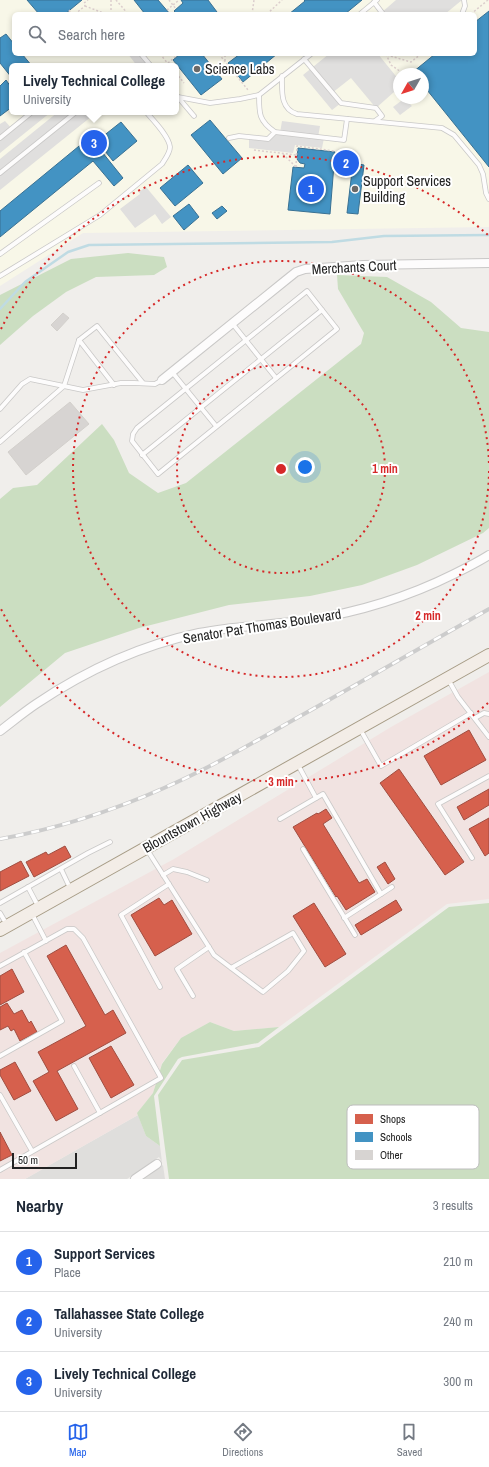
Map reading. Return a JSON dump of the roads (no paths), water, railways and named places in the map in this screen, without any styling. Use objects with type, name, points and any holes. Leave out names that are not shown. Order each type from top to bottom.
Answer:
[{"type":"main road","name":"Blountstown Highway","points":[[4,928],[489,655]]},
{"type":"street","name":"Merchants Court","points":[[162,380],[296,272],[305,269],[363,265],[489,263]]},
{"type":"street","name":"Senator Pat Thomas Boulevard","points":[[0,731],[36,704],[66,686],[93,671],[140,651],[169,641],[233,627],[307,620],[367,607],[398,598],[436,582],[489,555]]},
{"type":"street","points":[[135,1179],[157,1164]]},
{"type":"lane","points":[[463,12],[465,6],[464,0]]},
{"type":"lane","points":[[362,12],[375,1],[383,12]]},
{"type":"lane","points":[[179,96],[210,103],[259,95],[308,56]]},
{"type":"lane","points":[[304,59],[341,103],[376,108],[382,116],[375,122]]},
{"type":"lane","points":[[282,76],[283,100],[285,105],[292,112],[298,114],[442,128],[454,135],[479,165],[483,174],[486,193],[489,199]]},
{"type":"lane","points":[[259,95],[259,113],[266,126],[275,132],[344,140],[347,119]]},
{"type":"lane","points":[[179,98],[194,116]]},
{"type":"lane","points":[[0,138],[28,115]]},
{"type":"lane","points":[[0,173],[72,115]]},
{"type":"lane","points":[[0,276],[100,215],[162,164],[170,147],[168,139],[148,115]]},
{"type":"lane","points":[[229,138],[239,136],[249,138],[268,138],[275,132]]},
{"type":"lane","points":[[0,254],[99,183]]},
{"type":"lane","points":[[307,291],[337,329],[158,474],[132,441],[133,434],[137,428],[246,340],[307,291]]},
{"type":"lane","points":[[142,455],[322,310]]},
{"type":"lane","points":[[232,323],[276,378]]},
{"type":"lane","points":[[0,442],[64,386],[79,340],[97,326],[143,383]]},
{"type":"lane","points":[[79,340],[114,385]]},
{"type":"lane","points":[[172,372],[216,426]]},
{"type":"lane","points":[[0,409],[22,384],[30,379],[83,390],[134,383],[155,384],[162,380]]},
{"type":"lane","points":[[447,679],[489,738]]},
{"type":"lane","points":[[360,728],[381,766],[471,713]]},
{"type":"lane","points":[[475,718],[484,713],[489,714]]},
{"type":"lane","points":[[297,763],[316,798]]},
{"type":"lane","points":[[472,858],[438,804],[489,776]]},
{"type":"lane","points":[[280,819],[323,794],[381,894]]},
{"type":"lane","points":[[0,903],[110,842]]},
{"type":"lane","points":[[146,848],[214,955],[262,992],[288,971],[304,951],[293,933],[231,968]]},
{"type":"lane","points":[[302,849],[355,935]]},
{"type":"lane","points":[[61,869],[71,890]]},
{"type":"lane","points":[[164,875],[173,869],[187,872],[207,880]]},
{"type":"lane","points":[[160,987],[121,915],[169,884]]},
{"type":"lane","points":[[28,887],[46,941]]},
{"type":"lane","points":[[344,918],[392,887]]},
{"type":"lane","points":[[0,913],[4,928]]},
{"type":"lane","points":[[0,966],[67,929],[74,929],[80,934],[161,1078],[0,1170]]},
{"type":"lane","points":[[193,996],[177,969],[209,947]]},
{"type":"lane","points":[[0,1056],[62,1021],[24,952]]},
{"type":"lane","points":[[74,1066],[100,1113]]},
{"type":"lane","points":[[0,1095],[32,1151]]},
{"type":"waterway","points":[[0,309],[25,282],[68,252],[89,245],[332,242],[384,236],[489,235]]},
{"type":"railway","points":[[0,839],[63,825],[104,812],[183,779],[335,697],[489,609]]},
{"type":"place","name":"Science Labs","points":[[197,69]]},
{"type":"place","name":"Lively Technical College","points":[[94,143]]},
{"type":"place","name":"Tallahassee State College","points":[[346,163]]},
{"type":"place","name":"Support Services","points":[[311,189]]},
{"type":"place","name":"Support Services Building","points":[[355,189]]}]
